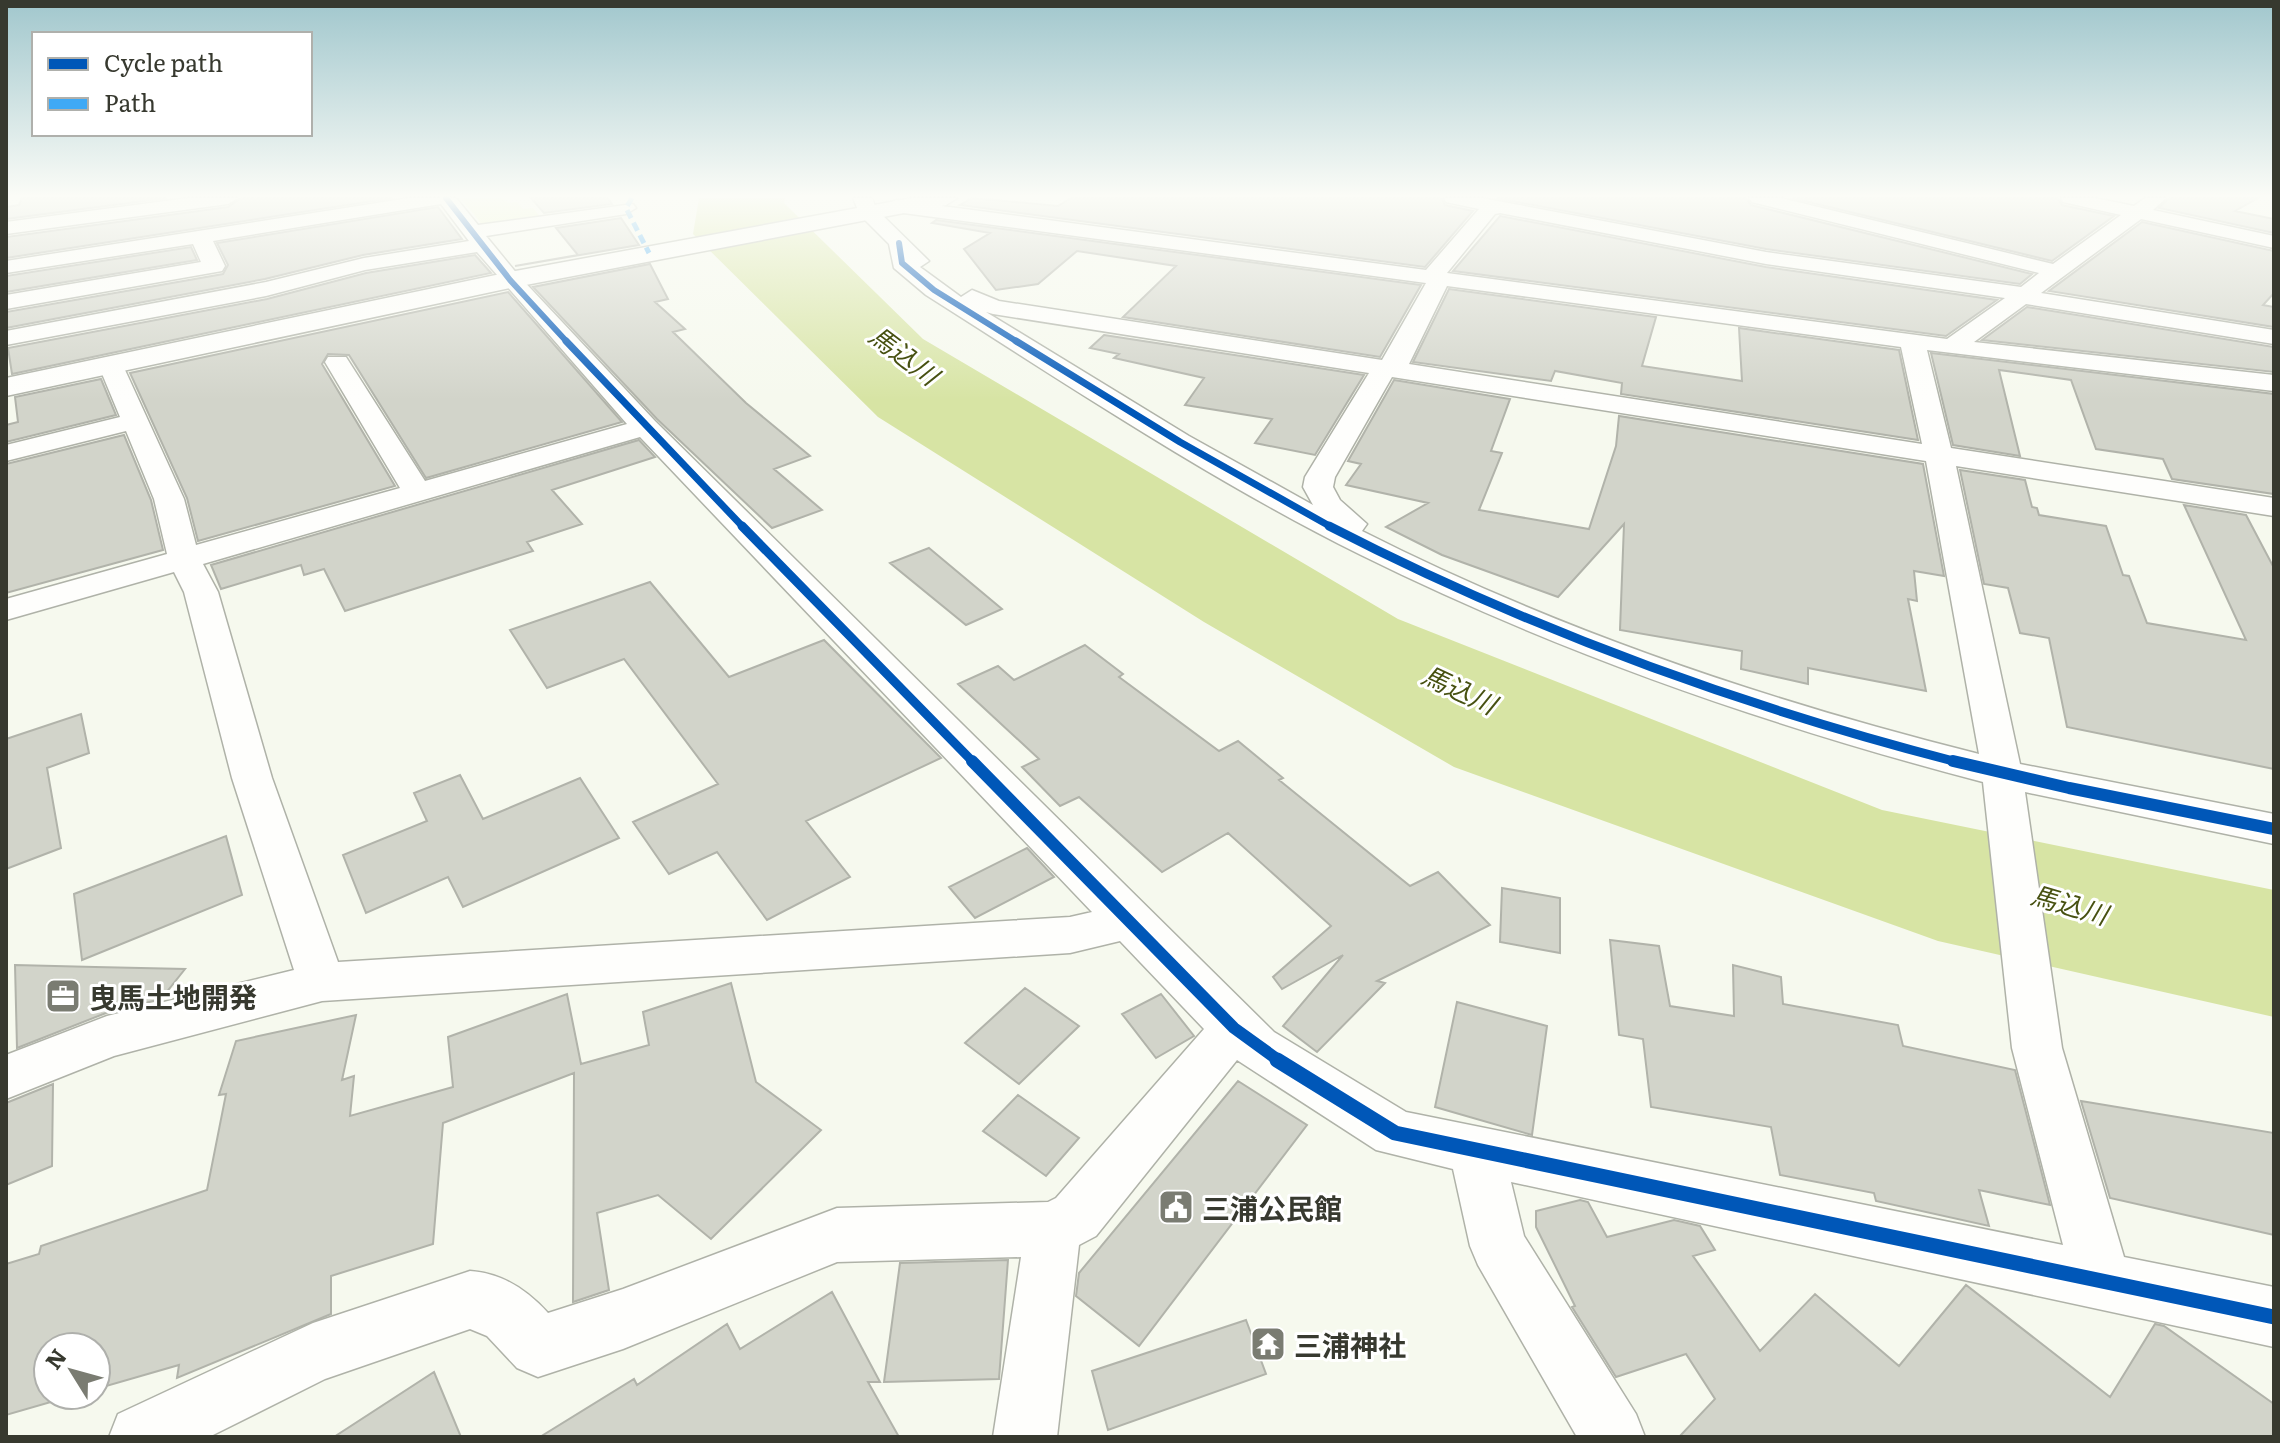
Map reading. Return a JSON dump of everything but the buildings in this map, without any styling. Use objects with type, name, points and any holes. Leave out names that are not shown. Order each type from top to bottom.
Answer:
[{"type":"street","points":[[6,302],[214,265]]},
{"type":"street","points":[[6,338],[266,289],[359,265]]},
{"type":"street","points":[[498,265],[645,427],[1234,1028],[1256,1047],[1395,1133],[2274,1317]]},
{"type":"street","points":[[6,387],[585,265]]},
{"type":"street","points":[[905,265],[934,290],[1187,445],[1370,546],[1434,578],[1613,653],[2002,778],[2274,829]]},
{"type":"street","points":[[923,265],[993,307],[2274,507]]},
{"type":"street","points":[[1351,265],[1952,347],[2274,383]]},
{"type":"street","points":[[1433,276],[1442,265]]},
{"type":"street","points":[[1817,265],[2022,295],[2274,337]]},
{"type":"street","points":[[2035,265],[2057,271]]},
{"type":"street","points":[[1952,347],[2065,265]]},
{"type":"street","points":[[1370,546],[1359,530],[1328,505],[1318,487],[1320,477],[1389,368],[1438,281],[1433,276]]},
{"type":"street","points":[[1912,341],[1939,455],[2002,778],[2037,1048],[2101,1279]]},
{"type":"street","points":[[337,362],[417,492]]},
{"type":"street","points":[[111,364],[169,499],[184,559],[201,592],[252,778],[322,982]]},
{"type":"street","points":[[6,453],[135,421]]},
{"type":"street","points":[[6,610],[645,427]]},
{"type":"street","points":[[6,1077],[107,1037],[322,982],[1070,935],[1130,921]]},
{"type":"street","points":[[141,1437],[313,1353],[470,1300],[485,1300],[499,1306],[538,1347],[610,1324],[837,1235],[1053,1229],[1076,1217],[1234,1028]]},
{"type":"street","points":[[1476,1150],[1498,1246],[1613,1437]]},
{"type":"street","points":[[1025,1437],[1053,1229]]},
{"type":"water","name":"馬込川","points":[[725,265],[848,265],[923,339],[1398,619],[1882,810],[2274,890],[2274,1017],[1938,941],[1454,767],[1204,622],[878,417]]},
{"type":"cycle path","points":[[499,265],[645,427],[1234,1028],[1256,1047],[1395,1133],[2274,1317]]},
{"type":"cycle path","points":[[905,265],[934,290],[1242,478],[1370,547],[1503,608],[1714,689],[1857,734],[2035,781],[2274,829]]},
{"type":"place","name":"曳馬土地開発","points":[[63,996]]},
{"type":"place","name":"三浦公民館","points":[[1176,1207]]},
{"type":"place","name":"三浦神社","points":[[1268,1344]]}]
